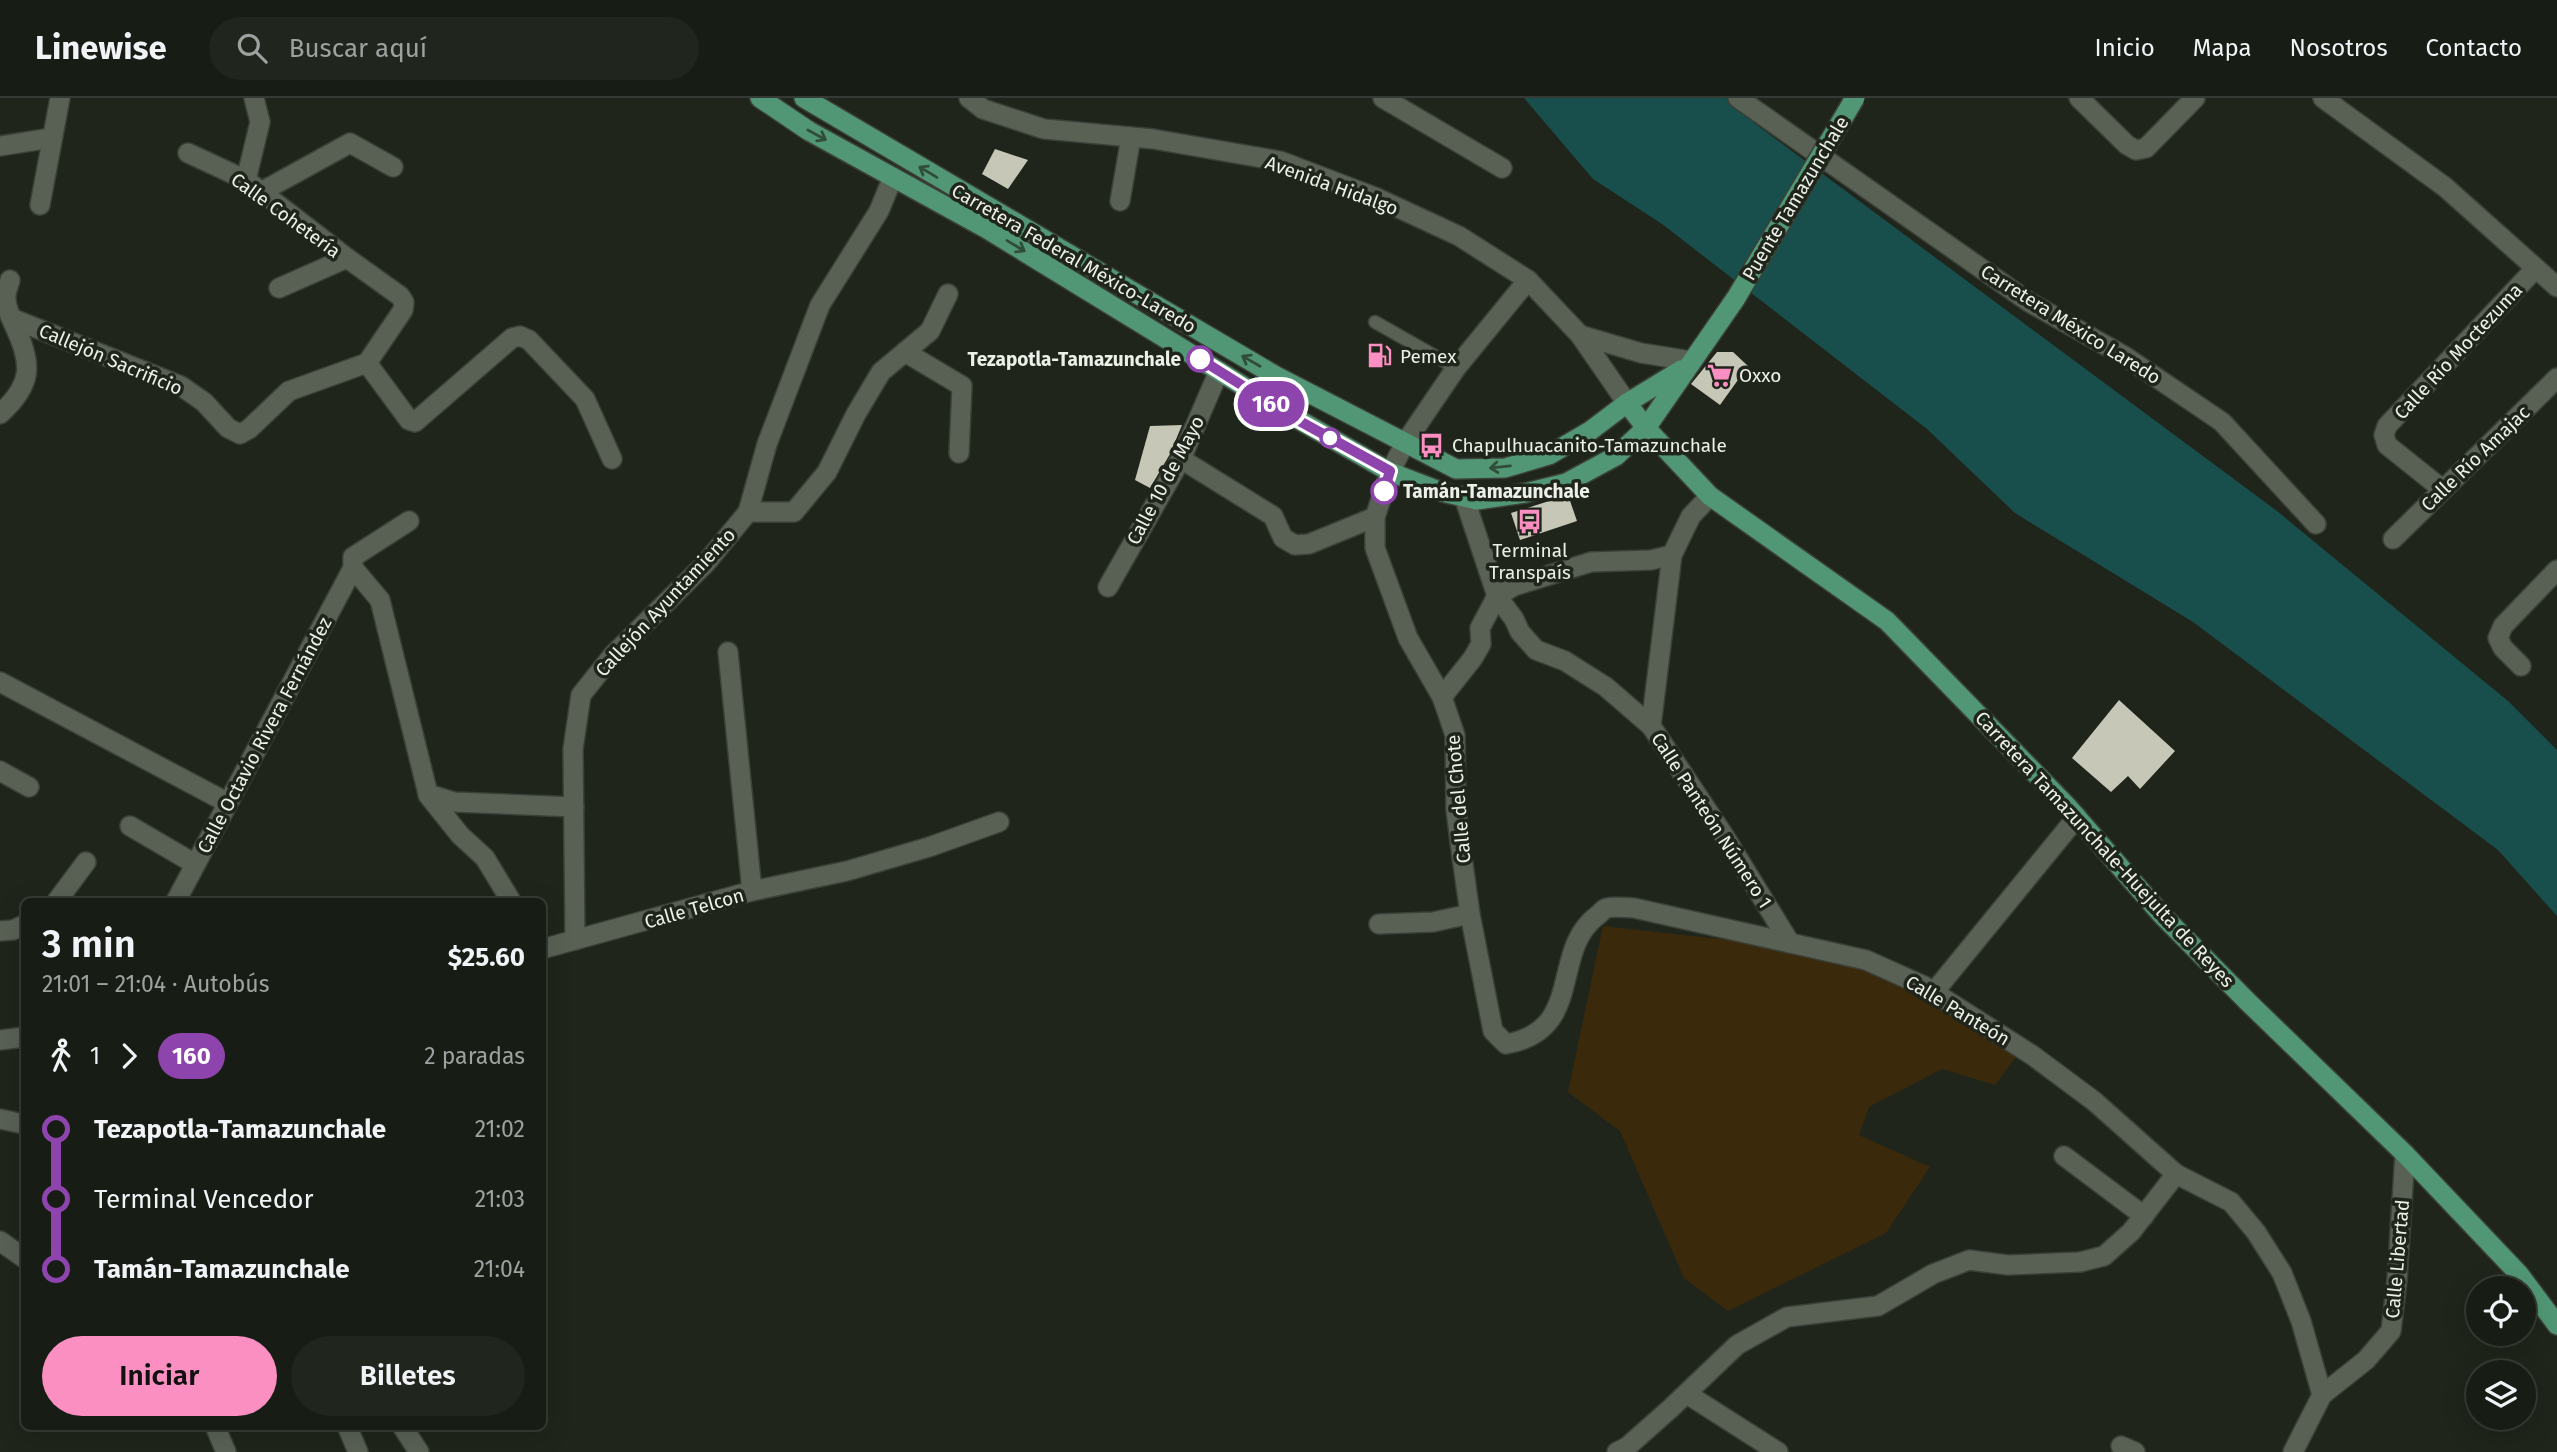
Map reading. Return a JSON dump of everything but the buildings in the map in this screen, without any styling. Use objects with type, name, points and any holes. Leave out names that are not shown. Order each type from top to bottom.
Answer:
[{"type":"main road","name":"Carretera Federal México-Laredo","points":[[760,98],[809,131],[892,177],[992,221],[1276,376],[1456,469],[1505,468],[1549,455],[1590,431],[1627,402],[1689,364]]},
{"type":"main road","name":"Carretera Federal México-Laredo","points":[[804,98],[1294,418],[1390,471],[1442,492],[1477,500],[1525,493],[1566,483],[1616,456],[1646,428],[1689,364]]},
{"type":"main road","name":"Puente Tamazunchale","points":[[1689,364],[1736,298],[1855,98]]},
{"type":"main road","name":"Carretera Tamazunchale-Huejulta de Reyes","points":[[1627,402],[1646,428],[1710,496],[1888,621],[2077,817],[2190,943],[2406,1154],[2519,1274],[2557,1325]]},
{"type":"street","points":[[40,205],[60,98]]},
{"type":"street","points":[[254,98],[260,122],[253,186],[351,143],[393,167]]},
{"type":"street","name":"Avenida Hidalgo","points":[[969,98],[983,109],[1044,129],[1131,137],[1280,162],[1377,198],[1459,236],[1528,280],[1580,335],[1627,402]]},
{"type":"street","points":[[1383,98],[1502,168]]},
{"type":"street","name":"Carretera México Laredo","points":[[1738,98],[2029,302],[2126,356],[2222,422],[2316,524]]},
{"type":"street","points":[[2079,98],[2127,145],[2136,150],[2146,148],[2195,98]]},
{"type":"street","points":[[2323,98],[2445,187],[2557,287]]},
{"type":"street","points":[[1120,201],[1131,137]]},
{"type":"street","points":[[0,146],[51,138]]},
{"type":"street","name":"Calle Cohetería","points":[[188,153],[253,186],[400,296],[404,302],[403,310],[367,363]]},
{"type":"street","name":"Callejón Ayuntamiento","points":[[575,940],[573,749],[581,695],[613,655],[706,563],[748,512],[767,444],[820,305],[879,211],[892,177]]},
{"type":"street","name":"Calle Cohetería","points":[[279,288],[347,258]]},
{"type":"street","name":"Calle Río Moctezuma","points":[[2442,489],[2387,445],[2384,435],[2388,426],[2535,269]]},
{"type":"street","points":[[0,414],[16,400],[29,367],[25,348],[10,318],[5,297],[10,280]]},
{"type":"street","name":"Calle del Chote","points":[[1506,1044],[1493,1031],[1470,914],[1456,810],[1455,735],[1442,697],[1409,638],[1375,548],[1375,517],[1390,471],[1405,443],[1456,368],[1528,280]]},
{"type":"street","points":[[748,512],[793,512],[827,472],[881,372],[930,331],[948,294]]},
{"type":"street","name":"Callejón Sacrificio","points":[[10,318],[181,386],[205,402],[228,428],[240,433],[249,429],[289,391],[367,363]]},
{"type":"street","points":[[1580,335],[1689,364]]},
{"type":"street","points":[[367,363],[409,420],[415,422],[512,338],[520,336],[529,340],[585,399],[612,459]]},
{"type":"street","points":[[905,352],[962,386],[959,453]]},
{"type":"street","name":"Calle 10 de Mayo","points":[[1108,587],[1181,459],[1219,371]]},
{"type":"street","name":"Calle Río Amajac","points":[[2393,539],[2557,378]]},
{"type":"street","points":[[1181,459],[1273,516],[1283,538],[1295,545],[1309,544],[1375,517]]},
{"type":"street","name":"Calle Panteón Número 1","points":[[1710,496],[1691,516],[1672,555],[1651,726],[1723,834],[1790,943]]},
{"type":"street","points":[[1464,497],[1497,596],[1520,632],[1536,650],[1565,661],[1605,687],[1651,726]]},
{"type":"street","points":[[409,521],[353,557],[353,568],[380,600],[428,794],[460,835],[485,858],[509,898]]},
{"type":"street","points":[[1442,697],[1481,644],[1480,628],[1497,596],[1514,586],[1591,562],[1651,561],[1672,555]]},
{"type":"street","name":"Calle Octavio Rivera Fernández","points":[[178,898],[353,568]]},
{"type":"street","points":[[2521,666],[2503,648],[2498,638],[2502,626],[2557,570]]},
{"type":"street","points":[[728,652],[752,891]]},
{"type":"street","points":[[0,682],[228,803]]},
{"type":"street","points":[[0,771],[29,787]]},
{"type":"street","points":[[428,794],[454,802],[574,807]]},
{"type":"street","points":[[1934,992],[2077,817]]},
{"type":"street","name":"Calle Telcon","points":[[546,948],[752,891],[929,848],[999,822]]},
{"type":"street","points":[[130,827],[195,864]]},
{"type":"street","points":[[59,898],[86,862]]},
{"type":"street","name":"Calle Panteón","points":[[1506,1044],[1522,1041],[1545,1026],[1560,1006],[1567,967],[1587,923],[1607,908],[1634,908],[1866,961],[1934,992],[2032,1055],[2094,1101],[2176,1174],[2231,1202],[2256,1232],[2282,1273],[2301,1321],[2322,1395]]},
{"type":"street","points":[[1378,925],[1433,922],[1470,914]]},
{"type":"street","points":[[0,931],[21,926]]},
{"type":"street","points":[[0,1040],[21,1037]]},
{"type":"street","points":[[0,1119],[21,1123]]},
{"type":"street","name":"Calle Libertad","points":[[2293,1452],[2322,1395],[2366,1360],[2391,1331],[2406,1154]]},
{"type":"street","points":[[2064,1156],[2144,1216]]},
{"type":"street","points":[[1617,1452],[1627,1447],[1687,1394],[1737,1345],[1787,1317],[1878,1306],[1933,1274],[1969,1260],[2008,1265],[2080,1262],[2104,1256],[2131,1232],[2176,1174]]},
{"type":"street","points":[[0,1241],[21,1256]]},
{"type":"street","points":[[1687,1394],[1778,1452]]},
{"type":"street","points":[[217,1430],[226,1452]]},
{"type":"street","points":[[349,1430],[358,1452]]},
{"type":"street","points":[[405,1430],[419,1452]]},
{"type":"lane","points":[[1375,322],[1456,368]]},
{"type":"shaded area","points":[[1603,926],[1835,952],[2025,1045],[1995,1085],[1942,1069],[1869,1107],[1859,1135],[1930,1167],[1886,1233],[1728,1311],[1684,1278],[1620,1131],[1568,1092]]},
{"type":"water","points":[[1524,98],[1726,98],[1754,123],[2277,511],[2508,701],[2557,750],[2557,916],[2498,850],[2193,622],[2015,513],[1927,429],[1662,224],[1593,179]]},
{"type":"bus line","name":"160","points":[[1200,359],[1294,418],[1390,471],[1384,491]]},
{"type":"place","name":"Pemex","points":[[1380,356]]},
{"type":"place","name":"Tezapotla-Tamazunchale","points":[[1200,359]]},
{"type":"place","name":"Oxxo","points":[[1719,375]]},
{"type":"place","name":"Chapulhuacanito-Tamazunchale","points":[[1432,445]]},
{"type":"place","name":"Tamán-Tamazunchale","points":[[1384,491]]},
{"type":"place","name":"Terminal Transpaís","points":[[1530,522]]}]
